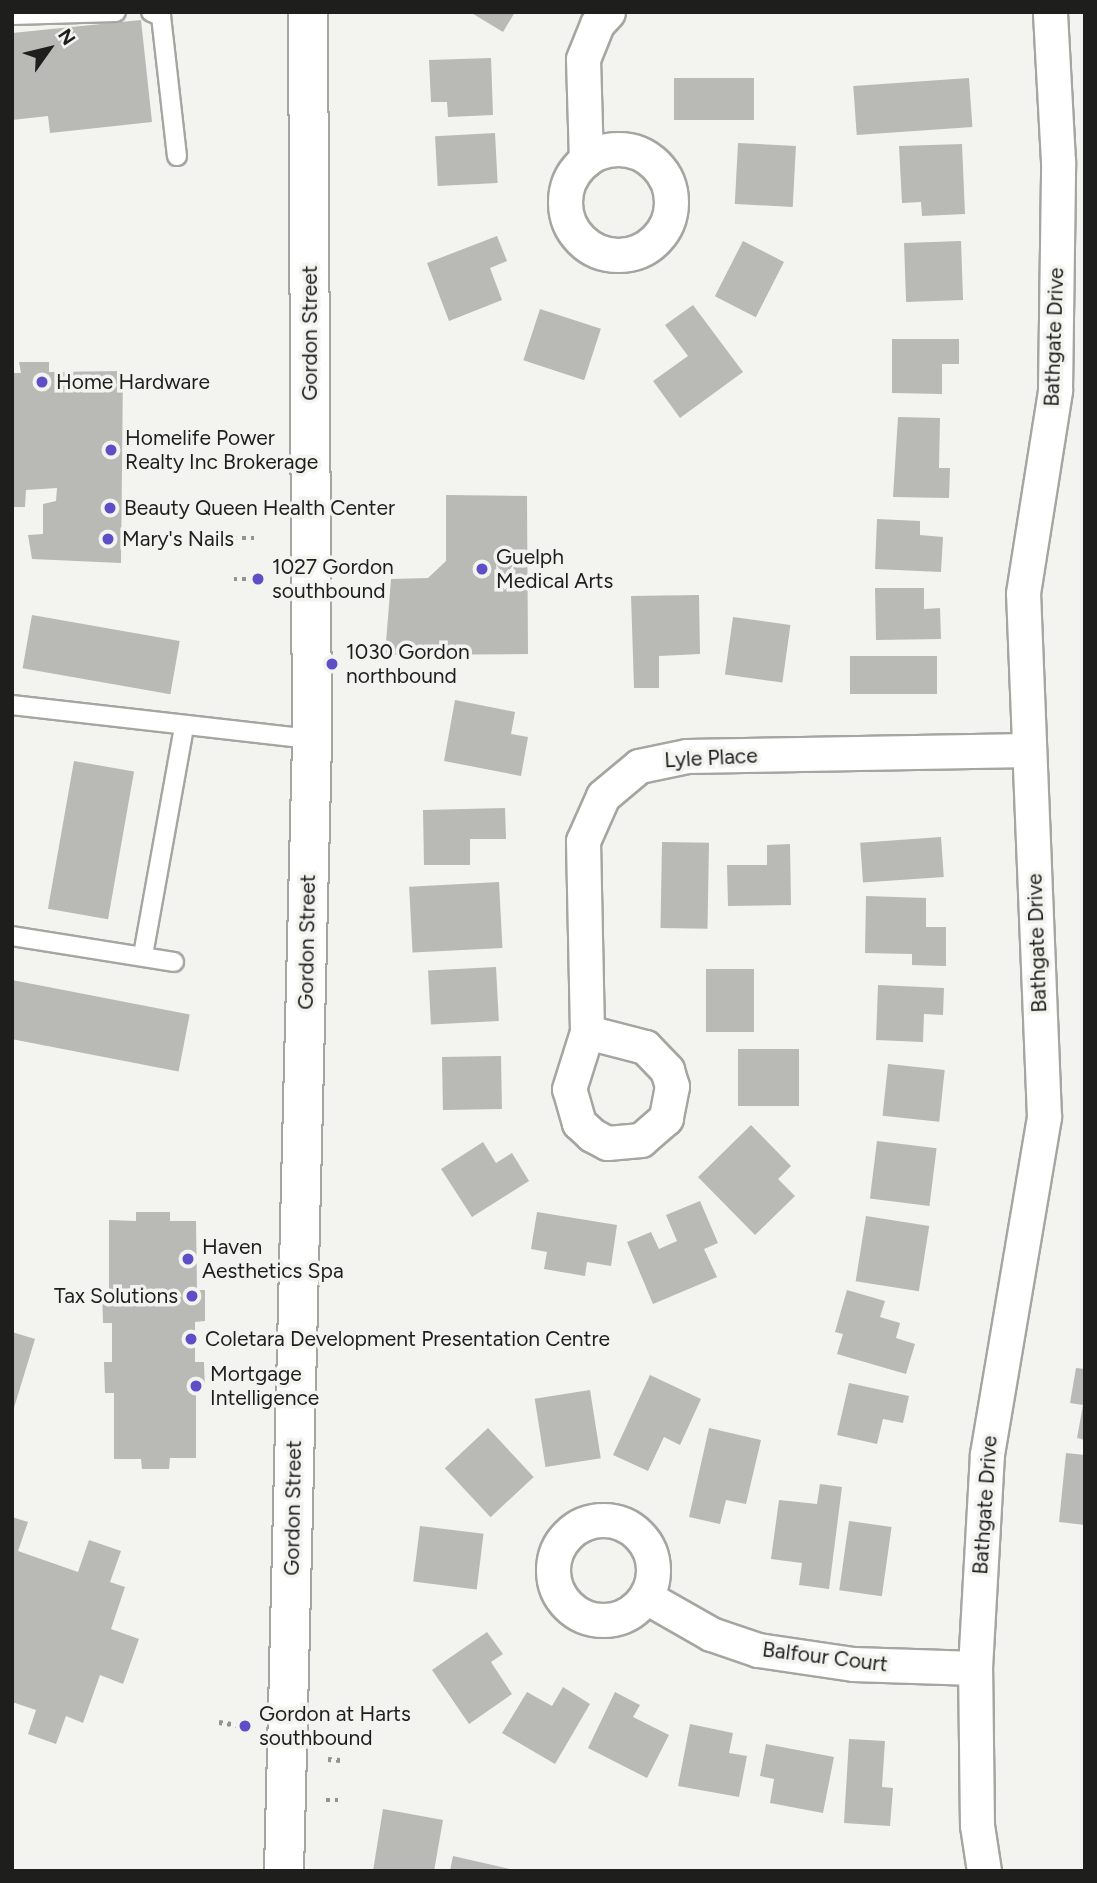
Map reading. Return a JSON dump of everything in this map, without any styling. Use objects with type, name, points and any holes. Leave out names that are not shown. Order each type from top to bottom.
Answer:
[{"type":"main road","name":"Gordon Street","points":[[284,1871],[312,739],[309,12]]},
{"type":"street","points":[[586,160],[583,59],[591,35],[608,12]]},
{"type":"street","name":"Bathgate Drive","points":[[984,1871],[977,1825],[975,1668],[986,1454],[1044,1117],[1023,593],[1055,390],[1058,161],[1050,12]]},
{"type":"street","name":"Lyle Place","points":[[587,1032],[583,841],[603,796],[639,766],[687,755],[1029,750]]},
{"type":"street","name":"Balfour Court","points":[[646,1597],[711,1634],[758,1650],[853,1664],[975,1668]]},
{"type":"lane","points":[[12,15],[116,12]]},
{"type":"lane","points":[[151,12],[161,16],[177,156]]},
{"type":"lane","points":[[12,705],[312,739]]},
{"type":"lane","points":[[143,956],[184,726]]},
{"type":"lane","points":[[12,936],[174,962]]},
{"type":"path","points":[[234,538],[257,538]]},
{"type":"path","points":[[234,579],[258,579]]},
{"type":"path","points":[[219,1722],[245,1726]]},
{"type":"path","points":[[328,1759],[341,1760]]},
{"type":"path","points":[[326,1800],[338,1800]]},
{"type":"building","points":[[470,12],[515,12],[503,32]]},
{"type":"building","points":[[141,20],[152,122],[50,133],[48,116],[12,120],[12,33]]},
{"type":"building","points":[[491,58],[493,115],[448,117],[447,102],[431,102],[429,60]]},
{"type":"building","points":[[674,78],[754,78],[754,120],[674,120]]},
{"type":"building","points":[[969,78],[972,127],[857,135],[853,86]]},
{"type":"building","points":[[495,133],[498,183],[438,186],[435,136]]},
{"type":"building","points":[[738,143],[796,146],[793,207],[735,204]]},
{"type":"building","points":[[962,144],[965,214],[922,216],[921,202],[902,203],[899,146]]},
{"type":"building","points":[[497,236],[507,261],[490,268],[502,300],[449,321],[427,263]]},
{"type":"building","points":[[743,241],[784,262],[756,317],[715,296]]},
{"type":"building","points":[[961,241],[963,300],[906,302],[904,243]]},
{"type":"building","points":[[693,305],[743,372],[680,418],[653,381],[688,356],[665,325]]},
{"type":"building","points":[[540,309],[601,329],[584,380],[523,360]]},
{"type":"building","points":[[892,339],[959,339],[959,364],[942,364],[942,394],[892,393]]},
{"type":"building","points":[[19,362],[49,362],[49,372],[123,371],[121,563],[32,559],[28,535],[43,534],[43,504],[56,501],[57,488],[26,490],[25,507],[12,507],[12,373],[21,373]]},
{"type":"building","points":[[898,417],[940,418],[939,468],[950,468],[949,498],[893,497]]},
{"type":"building","name":"Guelph Medical Arts","points":[[446,495],[527,496],[528,654],[385,655],[391,579],[428,578],[446,561]]},
{"type":"building","points":[[877,519],[920,521],[920,535],[943,537],[941,572],[875,569]]},
{"type":"building","points":[[875,588],[924,588],[924,609],[940,608],[941,639],[876,640]]},
{"type":"building","points":[[699,595],[700,654],[659,656],[659,688],[634,688],[631,596]]},
{"type":"building","points":[[32,615],[180,641],[170,694],[23,668]]},
{"type":"building","points":[[733,617],[790,625],[782,683],[725,674]]},
{"type":"building","points":[[850,656],[937,656],[937,694],[850,694]]},
{"type":"building","points":[[455,700],[515,712],[511,734],[528,737],[521,776],[444,761]]},
{"type":"building","points":[[74,761],[134,772],[108,919],[48,909]]},
{"type":"building","points":[[505,808],[506,839],[470,839],[470,865],[424,865],[423,810]]},
{"type":"building","points":[[941,837],[944,877],[863,883],[860,843]]},
{"type":"building","points":[[662,842],[709,843],[707,929],[660,928]]},
{"type":"building","points":[[790,844],[791,905],[728,906],[727,865],[767,865],[767,845]]},
{"type":"building","points":[[499,882],[502,948],[413,953],[409,887]]},
{"type":"building","points":[[866,896],[926,898],[926,927],[946,927],[946,966],[912,965],[912,954],[865,953]]},
{"type":"building","points":[[496,967],[499,1021],[431,1024],[428,971]]},
{"type":"building","points":[[706,969],[754,969],[754,1032],[706,1032]]},
{"type":"building","points":[[12,980],[190,1015],[179,1071],[12,1039]]},
{"type":"building","points":[[878,985],[944,988],[943,1015],[924,1014],[923,1042],[876,1040]]},
{"type":"building","points":[[738,1049],[799,1049],[799,1106],[738,1106]]},
{"type":"building","points":[[501,1056],[502,1109],[443,1110],[442,1057]]},
{"type":"building","points":[[888,1064],[945,1070],[939,1122],[883,1116]]},
{"type":"building","points":[[751,1125],[791,1166],[778,1179],[795,1196],[755,1235],[698,1177]]},
{"type":"building","points":[[877,1141],[937,1148],[929,1206],[870,1199]]},
{"type":"building","points":[[483,1142],[496,1163],[512,1153],[529,1181],[472,1217],[441,1169]]},
{"type":"building","points":[[700,1201],[718,1243],[704,1249],[717,1277],[653,1304],[627,1242],[651,1232],[659,1249],[677,1241],[666,1215]]},
{"type":"building","points":[[136,1212],[170,1212],[170,1221],[196,1221],[197,1290],[205,1290],[205,1321],[195,1322],[195,1362],[204,1362],[205,1390],[196,1391],[196,1458],[170,1458],[169,1469],[142,1469],[141,1459],[114,1459],[114,1393],[105,1393],[104,1362],[112,1362],[112,1323],[103,1323],[102,1290],[109,1290],[109,1220],[136,1221]]},
{"type":"building","points":[[537,1212],[617,1225],[611,1266],[587,1262],[585,1276],[544,1269],[547,1252],[531,1249]]},
{"type":"building","points":[[866,1216],[929,1226],[919,1291],[856,1281]]},
{"type":"building","points":[[847,1290],[885,1301],[880,1317],[900,1323],[896,1338],[915,1344],[906,1374],[837,1354],[843,1334],[835,1332]]},
{"type":"building","points":[[12,1332],[35,1339],[13,1411],[12,1411]]},
{"type":"building","points":[[1076,1368],[1085,1369],[1085,1440],[1077,1438],[1083,1405],[1070,1403]]},
{"type":"building","points":[[650,1375],[701,1399],[680,1445],[664,1437],[648,1471],[613,1455]]},
{"type":"building","points":[[849,1383],[909,1396],[903,1423],[883,1419],[877,1444],[837,1435]]},
{"type":"building","points":[[590,1390],[601,1458],[545,1467],[535,1399]]},
{"type":"building","points":[[488,1428],[534,1477],[491,1517],[445,1468]]},
{"type":"building","points":[[709,1428],[761,1440],[746,1504],[726,1500],[720,1524],[689,1517]]},
{"type":"building","points":[[1066,1453],[1085,1455],[1085,1525],[1059,1522]]},
{"type":"building","points":[[820,1484],[842,1487],[829,1589],[799,1585],[802,1563],[771,1559],[779,1500],[817,1504]]},
{"type":"building","points":[[12,1517],[28,1522],[18,1551],[78,1572],[89,1540],[121,1551],[110,1582],[125,1587],[111,1629],[139,1639],[123,1684],[100,1675],[83,1723],[66,1716],[56,1744],[28,1734],[36,1710],[12,1702]]},
{"type":"building","points":[[849,1521],[892,1527],[882,1596],[839,1590]]},
{"type":"building","points":[[420,1526],[484,1534],[477,1589],[413,1582]]},
{"type":"building","points":[[487,1632],[503,1654],[491,1662],[512,1694],[469,1724],[432,1670]]},
{"type":"building","points":[[563,1687],[590,1704],[555,1764],[502,1733],[527,1692],[552,1706]]},
{"type":"building","points":[[615,1692],[640,1705],[633,1717],[669,1735],[647,1778],[588,1748]]},
{"type":"building","points":[[690,1724],[733,1733],[729,1753],[747,1756],[739,1797],[678,1786]]},
{"type":"building","points":[[849,1739],[885,1741],[882,1787],[893,1788],[890,1826],[844,1823]]},
{"type":"building","points":[[766,1744],[834,1757],[823,1813],[770,1803],[774,1779],[760,1776]]},
{"type":"building","points":[[383,1809],[443,1820],[434,1871],[373,1871]]},
{"type":"building","points":[[453,1856],[514,1870],[514,1871],[450,1871]]},
{"type":"place","name":"Home Hardware","points":[[42,382]]},
{"type":"place","name":"Homelife Power Realty Inc Brokerage","points":[[111,450]]},
{"type":"place","name":"Beauty Queen Health Center","points":[[110,508]]},
{"type":"place","name":"Mary's Nails","points":[[108,539]]},
{"type":"place","name":"Guelph Medical Arts","points":[[482,569]]},
{"type":"place","name":"1027 Gordon southbound","points":[[258,579]]},
{"type":"place","name":"1030 Gordon northbound","points":[[332,664]]},
{"type":"place","name":"Haven Aesthetics Spa","points":[[188,1259]]},
{"type":"place","name":"Tax Solutions","points":[[192,1296]]},
{"type":"place","name":"Coletara Development Presentation Centre","points":[[191,1339]]},
{"type":"place","name":"Mortgage Intelligence","points":[[196,1386]]},
{"type":"place","name":"Gordon at Harts southbound","points":[[245,1726]]}]
